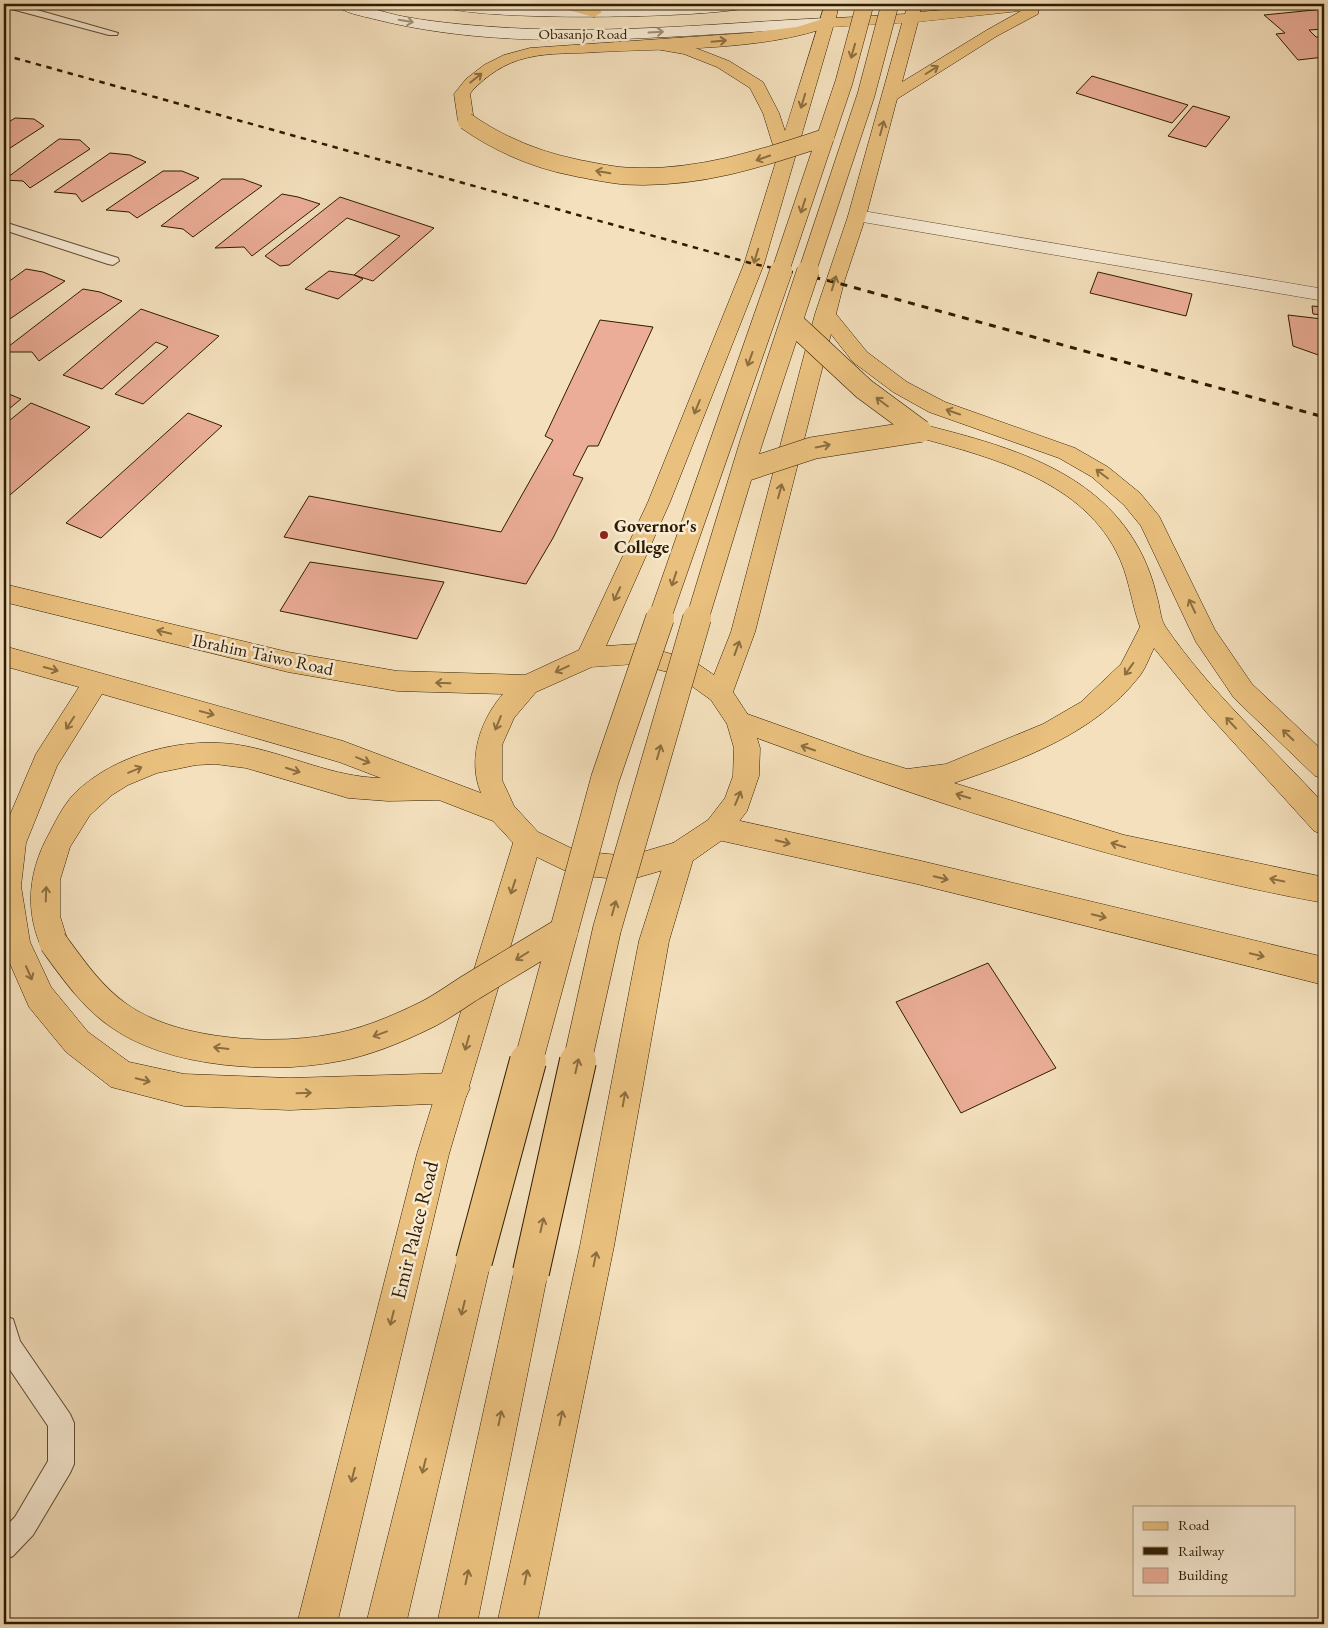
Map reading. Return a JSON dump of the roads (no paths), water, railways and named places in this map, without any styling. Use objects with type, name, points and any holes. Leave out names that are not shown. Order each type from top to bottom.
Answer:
[{"type":"main road","name":"Obasanjo Road","points":[[343,4],[390,18],[431,26],[511,33],[621,34],[826,23]]},
{"type":"main road","name":"Obasanjo Road","points":[[446,4],[508,11],[594,12],[749,4]]},
{"type":"main road","points":[[562,4],[594,12]]},
{"type":"main road","points":[[588,657],[659,502],[754,264],[832,4]]},
{"type":"main road","points":[[386,1624],[474,1261],[605,779],[709,473],[788,251],[826,137],[865,4]]},
{"type":"main road","points":[[457,1624],[531,1272],[608,929],[743,471],[866,95],[890,4]]},
{"type":"main road","points":[[826,137],[744,164],[707,172],[666,177],[624,176],[543,161],[509,148],[483,134],[466,121],[462,94],[472,81],[490,68],[511,58],[541,51],[656,45],[788,34],[809,30],[826,23],[913,11],[1046,4]]},
{"type":"main road","points":[[890,96],[992,32],[1046,4]]},
{"type":"main road","points":[[720,693],[743,632],[825,314],[834,282],[858,216],[913,11]]},
{"type":"main road","points":[[656,45],[687,50],[723,64],[757,85],[771,113],[786,159]]},
{"type":"main road","points":[[858,216],[1324,295]]},
{"type":"main road","points":[[825,314],[860,357],[900,387],[937,406],[1067,452],[1100,472],[1132,499],[1151,522],[1205,635],[1243,691],[1324,768]]},
{"type":"main road","points":[[792,322],[864,389],[920,431],[982,447],[1019,460],[1069,485],[1101,513],[1124,543],[1136,568],[1153,626],[1218,710],[1324,823]]},
{"type":"main road","points":[[743,471],[813,448],[920,431]]},
{"type":"main road","name":"Ibrahim Taiwo Road","points":[[4,593],[288,662],[397,682],[527,685]]},
{"type":"main road","points":[[906,779],[946,775],[981,763],[1052,732],[1090,709],[1130,671],[1153,626]]},
{"type":"main road","points":[[637,654],[683,667],[720,693],[739,721],[747,748],[746,776],[737,803],[718,828],[681,854],[629,868],[574,863],[528,840],[503,813],[489,780],[489,745],[503,712],[527,685],[588,657],[637,654]]},
{"type":"main road","points":[[4,656],[343,752],[503,813]]},
{"type":"main road","points":[[96,682],[45,762],[34,786],[12,843],[7,886],[15,942],[18,950],[40,997],[77,1042],[122,1076],[184,1090],[290,1094],[454,1088]]},
{"type":"main road","points":[[739,721],[803,746],[1124,847],[1324,890]]},
{"type":"main road","points":[[442,789],[376,790],[336,784],[281,766],[215,752],[158,760],[118,778],[87,798],[61,834],[46,873],[45,914],[53,942],[76,973],[99,998],[130,1023],[176,1039],[214,1048],[274,1054],[340,1047],[383,1033],[430,1013],[564,930]]},
{"type":"main road","points":[[718,828],[917,872],[1324,971]]},
{"type":"main road","name":"Emir Palace Road","points":[[317,1624],[432,1154],[454,1088],[528,840]]},
{"type":"main road","points":[[516,1624],[598,1246],[654,941],[681,854]]},
{"type":"lane","points":[[5,4],[113,33]]},
{"type":"lane","points":[[4,226],[113,262]]},
{"type":"lane","points":[[4,1328],[10,1347],[61,1422],[61,1464],[24,1526],[4,1547]]},
{"type":"railway","points":[[4,55],[754,264],[792,272]]},
{"type":"railway","points":[[786,271],[834,282],[1324,417]]},
{"type":"place","name":"Governor's College","points":[[604,535]]}]
